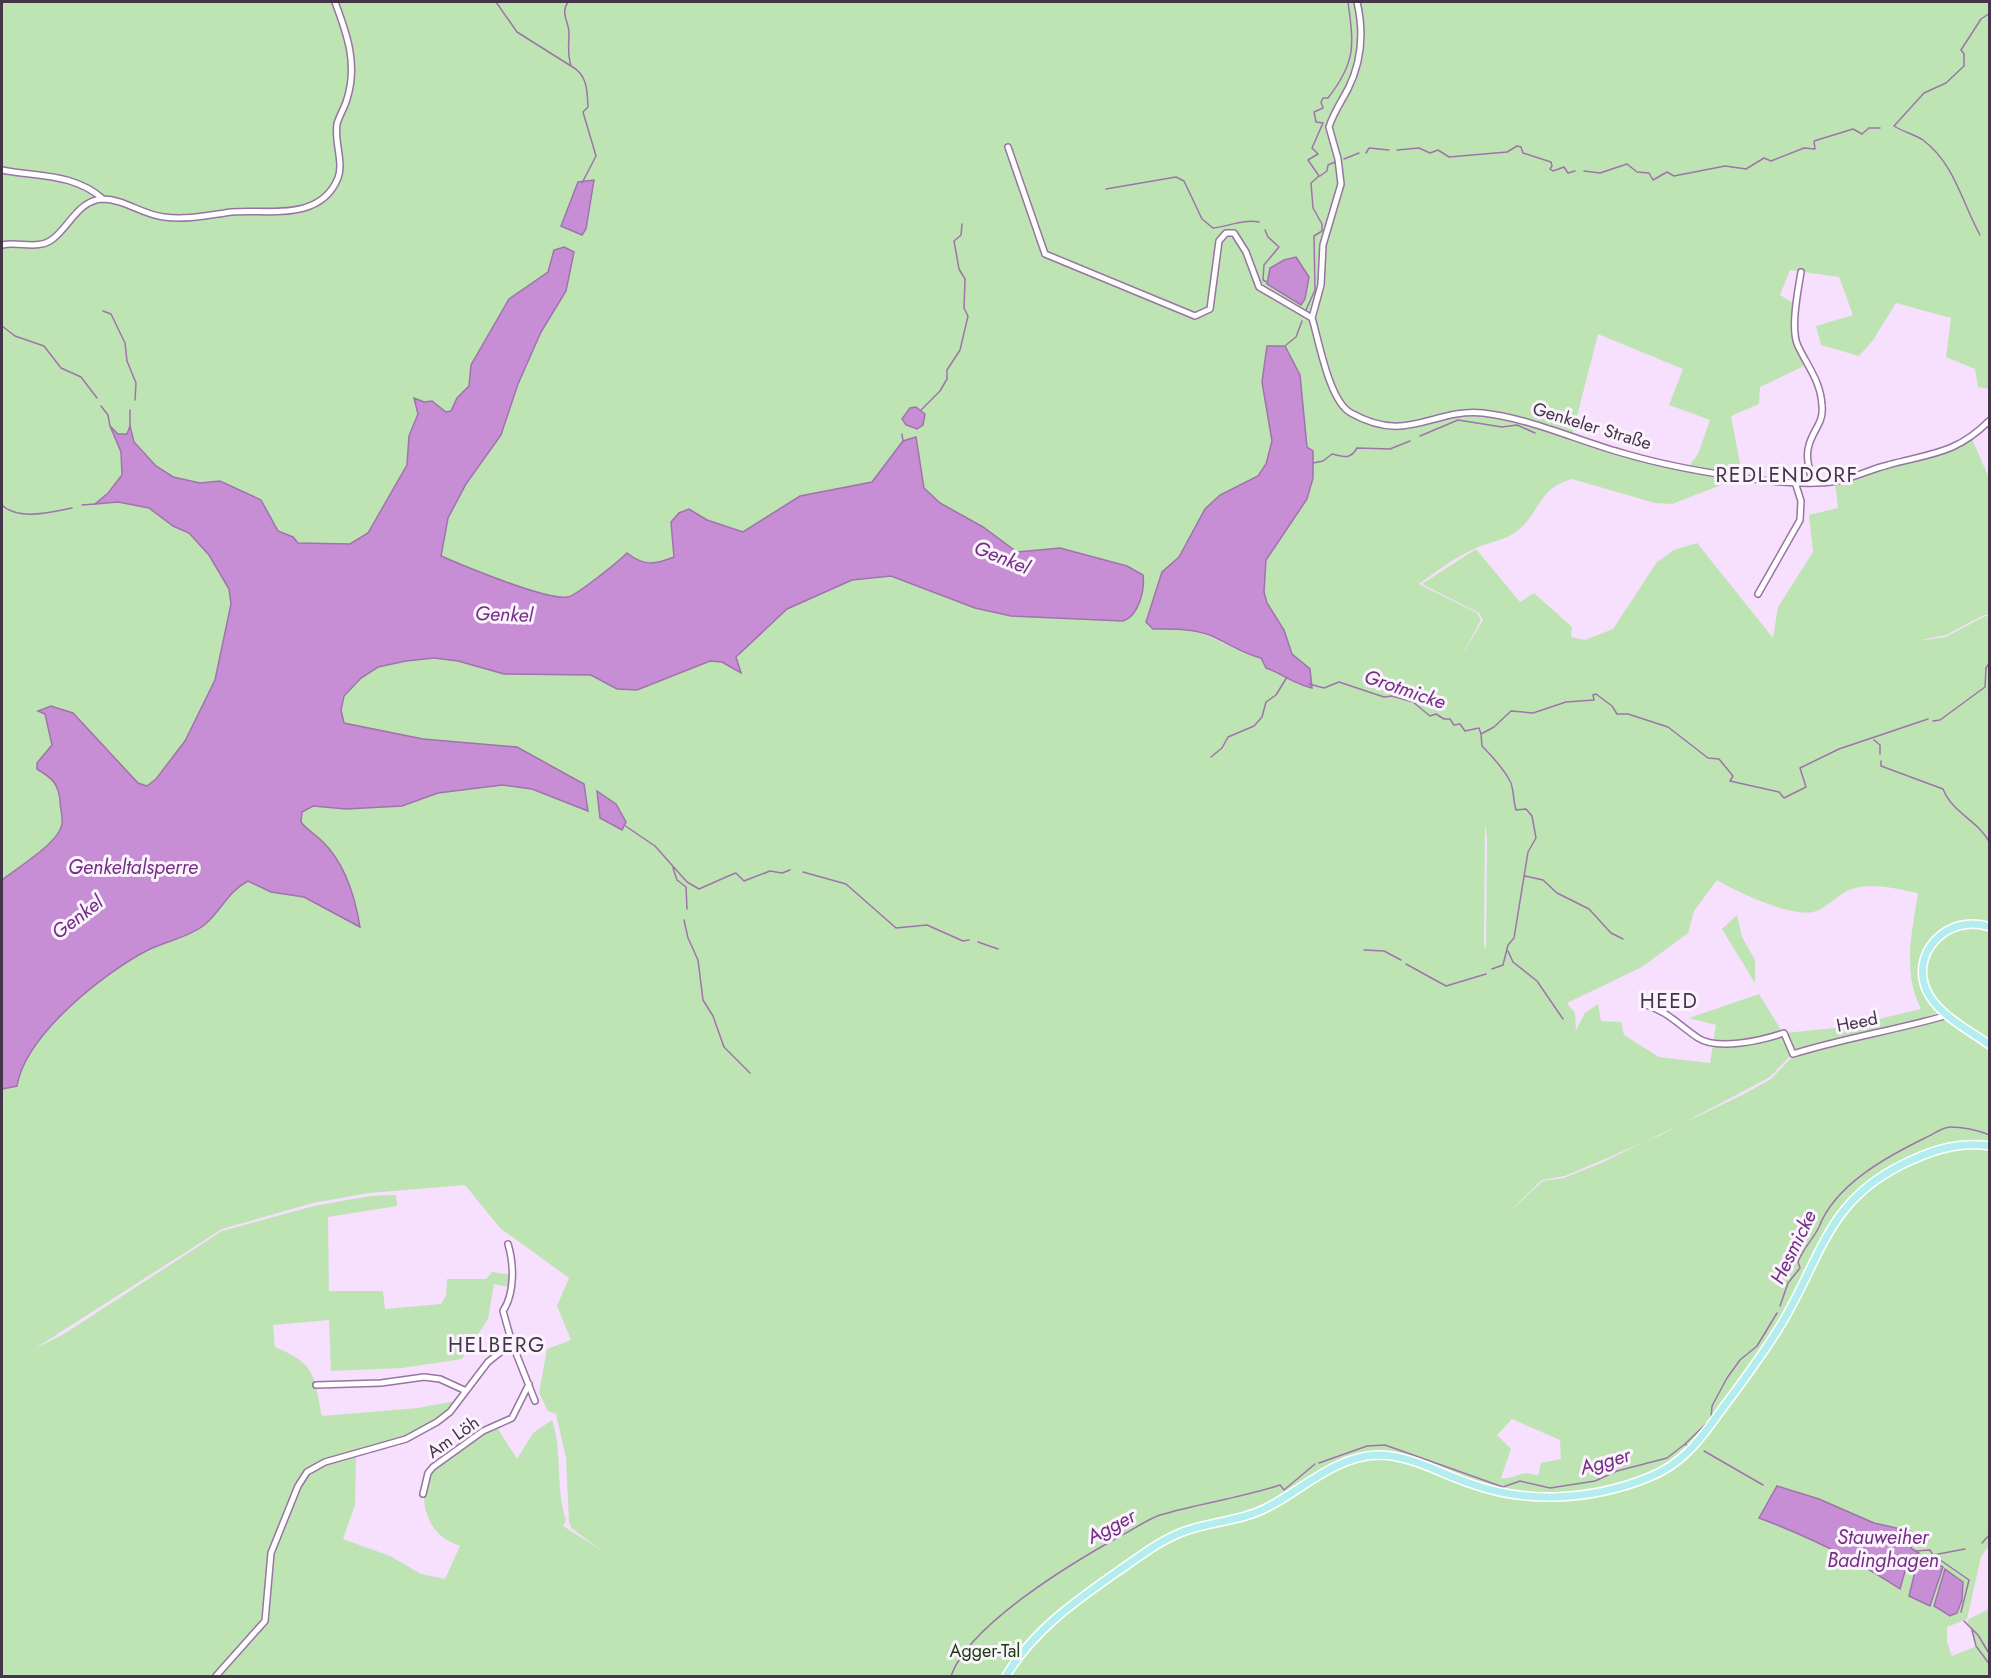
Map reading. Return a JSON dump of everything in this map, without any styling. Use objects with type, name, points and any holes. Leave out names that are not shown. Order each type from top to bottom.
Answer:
[{"type":"main road","points":[[1989,927],[1968,923],[1954,926],[1941,933],[1927,951],[1923,966],[1925,988],[1933,1001],[1989,1045]]},
{"type":"main road","points":[[1006,1677],[1030,1642],[1053,1619],[1151,1548],[1185,1531],[1259,1512],[1336,1466],[1358,1458],[1378,1455],[1404,1459],[1472,1484],[1522,1496],[1560,1496],[1596,1492],[1658,1474],[1683,1458],[1701,1439],[1764,1352],[1798,1294],[1829,1229],[1850,1201],[1869,1184],[1923,1155],[1963,1144],[1989,1146]]},
{"type":"street","points":[[2,170],[73,180],[105,199],[162,217],[184,219],[236,212],[282,213],[299,210],[327,195],[339,176],[338,123],[348,98],[353,60],[334,2]]},
{"type":"street","points":[[1008,147],[1045,254],[1195,316],[1210,309],[1219,241],[1226,233],[1234,233],[1246,252],[1259,287],[1312,318],[1321,285],[1323,245],[1341,184],[1338,159],[1329,127],[1353,78],[1360,54],[1362,34],[1357,2]]},
{"type":"street","points":[[2,245],[43,244],[53,240],[75,214],[95,201],[105,199]]},
{"type":"street","points":[[1801,272],[1796,306],[1796,345],[1807,359],[1821,391],[1821,422],[1809,445],[1808,461],[1812,482]]},
{"type":"street","name":"Genkeler Straße","points":[[1312,318],[1328,376],[1338,398],[1349,413],[1378,423],[1406,428],[1448,416],[1482,413],[1531,422],[1626,454],[1738,476],[1812,482],[1836,481],[1943,452],[1973,436],[1989,420]]},
{"type":"street","points":[[1758,594],[1800,520],[1801,501],[1795,482]]},
{"type":"street","name":"Heed","points":[[1644,1004],[1656,1007],[1699,1039],[1713,1044],[1756,1042],[1784,1034],[1793,1054],[1833,1042],[1904,1028],[1948,1015]]},
{"type":"street","points":[[508,1244],[512,1267],[510,1301],[503,1311],[512,1343],[535,1401]]},
{"type":"street","points":[[216,1677],[265,1621],[271,1553],[291,1502],[307,1472],[325,1462],[406,1439],[450,1412],[465,1390],[499,1351],[512,1343]]},
{"type":"street","points":[[316,1385],[381,1383],[424,1377],[440,1379],[465,1390]]},
{"type":"street","name":"Am Löh","points":[[423,1494],[428,1473],[433,1467],[483,1431],[512,1418],[529,1384]]},
{"type":"green space","name":"Agger-Tal","points":[[2,2],[1989,2],[1989,389],[1978,387],[1975,369],[1946,357],[1951,318],[1896,303],[1873,340],[1859,356],[1821,345],[1816,326],[1853,315],[1839,277],[1790,270],[1780,295],[1795,304],[1796,345],[1804,366],[1760,387],[1759,404],[1731,416],[1742,474],[1689,466],[1698,454],[1710,420],[1669,405],[1683,369],[1598,334],[1572,436],[1626,456],[1742,477],[1672,504],[1655,503],[1572,479],[1551,489],[1529,519],[1513,534],[1479,547],[1467,553],[1419,584],[1477,613],[1481,620],[1460,659],[1483,620],[1479,613],[1422,584],[1476,549],[1520,602],[1534,593],[1572,627],[1571,637],[1585,640],[1613,629],[1657,562],[1674,550],[1697,543],[1773,638],[1778,607],[1813,552],[1809,515],[1838,508],[1835,482],[1960,448],[1972,439],[1989,478],[1989,615],[1984,615],[1946,635],[1916,641],[1946,637],[1985,616],[1989,617],[1989,1041],[1932,998],[1927,988],[1926,955],[1948,932],[1946,927],[1921,954],[1924,990],[1937,1013],[1902,1026],[1793,1053],[1785,1033],[1845,1027],[1921,1009],[1915,995],[1910,966],[1911,937],[1918,893],[1884,887],[1857,887],[1818,910],[1803,913],[1764,902],[1717,880],[1694,911],[1688,933],[1642,967],[1567,1003],[1575,1013],[1576,1030],[1585,1013],[1598,1004],[1601,1021],[1621,1022],[1624,1035],[1659,1057],[1710,1063],[1713,1044],[1756,1044],[1783,1035],[1792,1054],[1770,1077],[1680,1125],[1771,1079],[1793,1056],[1834,1043],[1943,1019],[1989,1051],[1989,1545],[1981,1557],[1967,1619],[1947,1627],[1947,1642],[1952,1656],[1977,1646],[1967,1620],[1989,1609],[1989,1676],[1007,1676],[1033,1646],[1031,1645],[1004,1676],[2,1676],[2,1089],[17,1086],[23,1066],[35,1046],[51,1026],[90,989],[149,950],[197,930],[209,921],[235,890],[248,881],[272,892],[304,897],[360,927],[352,892],[337,859],[322,841],[301,822],[302,812],[313,806],[346,809],[402,806],[438,793],[502,785],[532,789],[588,811],[584,784],[517,747],[423,739],[344,723],[341,710],[344,696],[361,678],[378,667],[434,658],[458,661],[504,674],[591,675],[617,689],[637,690],[710,661],[722,662],[740,673],[736,658],[787,609],[852,580],[891,576],[975,608],[1011,616],[1123,621],[1133,614],[1140,601],[1143,575],[1127,566],[1060,548],[1017,552],[983,527],[940,503],[924,488],[915,437],[903,441],[872,482],[800,496],[743,532],[707,520],[689,509],[679,513],[671,522],[674,557],[661,562],[649,563],[627,553],[589,584],[568,597],[557,597],[525,588],[441,556],[448,518],[466,484],[501,435],[518,384],[541,332],[566,291],[574,252],[564,247],[554,250],[548,272],[509,299],[471,365],[469,386],[457,398],[451,411],[446,412],[432,401],[424,402],[414,398],[418,414],[409,436],[407,465],[368,533],[350,544],[298,543],[293,537],[278,531],[261,500],[220,481],[200,483],[173,477],[156,466],[134,442],[130,427],[127,434],[118,434],[110,427],[121,452],[122,476],[96,504],[118,502],[149,507],[173,526],[189,533],[209,555],[229,589],[231,604],[215,680],[185,741],[156,779],[147,786],[138,784],[73,713],[51,706],[39,711],[45,714],[52,745],[37,763],[37,769],[52,780],[56,787],[61,826],[59,832],[47,846],[2,880]],"holes":[[[1296,257],[1309,277],[1305,299],[1301,305],[1267,285],[1270,268],[1284,260]],[[1285,346],[1300,375],[1307,447],[1313,452],[1313,478],[1307,499],[1266,560],[1264,593],[1267,603],[1284,630],[1292,654],[1310,669],[1311,688],[1266,668],[1261,658],[1209,636],[1185,629],[1153,628],[1148,626],[1146,621],[1162,572],[1179,557],[1205,509],[1220,495],[1258,476],[1266,464],[1272,441],[1262,382],[1267,347]],[[916,407],[925,413],[923,425],[917,429],[906,425],[902,419],[910,408]],[[1485,823],[1487,839],[1486,950],[1484,944]],[[1644,1142],[1564,1178],[1543,1181],[1505,1216],[1542,1180],[1565,1176]],[[465,1185],[500,1228],[569,1278],[557,1306],[571,1340],[547,1349],[539,1393],[548,1411],[556,1414],[566,1458],[571,1528],[601,1550],[563,1526],[566,1520],[552,1420],[533,1433],[517,1459],[498,1429],[458,1449],[435,1470],[424,1496],[426,1511],[431,1524],[438,1533],[460,1546],[445,1579],[421,1574],[390,1556],[343,1539],[355,1505],[356,1457],[424,1428],[437,1420],[455,1401],[418,1408],[322,1416],[311,1372],[299,1359],[275,1347],[273,1325],[329,1320],[331,1371],[402,1368],[462,1359],[488,1319],[494,1284],[513,1288],[512,1275],[492,1272],[486,1279],[447,1279],[446,1296],[441,1304],[385,1309],[383,1291],[329,1291],[328,1217],[397,1206],[396,1195],[370,1196],[314,1206],[222,1231],[64,1334],[34,1349],[222,1229],[313,1203],[369,1193]],[[1512,1419],[1560,1440],[1561,1459],[1541,1463],[1538,1476],[1528,1473],[1501,1478],[1511,1449],[1497,1435]],[[1411,1461],[1495,1491],[1524,1494],[1522,1497],[1538,1498],[1538,1501],[1503,1498]],[[1777,1486],[1819,1499],[1874,1523],[1909,1531],[1910,1535],[1907,1537],[1914,1541],[1911,1548],[1919,1553],[1909,1557],[1900,1589],[1851,1558],[1811,1538],[1759,1518]],[[1918,1559],[1929,1559],[1943,1567],[1930,1605],[1909,1596]],[[1945,1570],[1963,1582],[1962,1600],[1957,1613],[1950,1616],[1934,1606]]]},
{"type":"green space","points":[[1737,915],[1742,937],[1755,960],[1755,983],[1722,929]]},
{"type":"green space","points":[[1759,994],[1783,1033],[1756,1042],[1713,1043],[1716,1025],[1689,1018]]},
{"type":"water","points":[[594,180],[586,229],[582,235],[561,226],[578,182]]},
{"type":"water","name":"Genkeltalsperre","points":[[564,247],[574,252],[566,291],[541,332],[518,384],[501,435],[466,484],[448,518],[441,556],[543,594],[568,597],[589,584],[627,553],[649,563],[661,562],[674,557],[671,522],[679,513],[689,509],[707,520],[743,532],[800,496],[872,482],[903,441],[916,437],[924,488],[940,503],[983,527],[1017,552],[1060,548],[1127,566],[1143,575],[1142,594],[1137,608],[1129,618],[1123,621],[1011,616],[975,608],[891,576],[852,580],[787,609],[736,657],[741,673],[722,662],[710,661],[637,690],[617,689],[591,675],[504,674],[458,661],[434,658],[378,667],[361,678],[344,696],[341,710],[344,723],[423,739],[517,747],[584,784],[588,811],[532,789],[502,785],[438,793],[402,806],[346,809],[313,806],[302,812],[301,822],[322,841],[337,859],[352,892],[360,927],[304,897],[271,892],[248,881],[229,896],[203,926],[130,960],[90,989],[69,1007],[35,1046],[23,1066],[17,1086],[2,1089],[2,880],[46,847],[62,824],[58,789],[50,778],[37,769],[37,763],[52,745],[45,714],[38,711],[51,706],[73,713],[138,783],[147,786],[156,779],[185,741],[215,680],[231,604],[229,589],[209,555],[189,533],[173,526],[149,508],[118,502],[95,504],[108,493],[122,475],[121,452],[110,426],[118,434],[127,434],[130,426],[134,442],[156,466],[173,477],[200,483],[220,481],[261,500],[278,531],[293,537],[298,543],[350,544],[368,533],[407,465],[409,436],[418,414],[414,398],[424,402],[432,401],[446,412],[451,411],[457,398],[469,386],[471,365],[509,299],[548,272],[554,250]]},
{"type":"water","points":[[1296,257],[1309,277],[1305,299],[1301,305],[1267,284],[1270,268],[1284,260]]},
{"type":"water","points":[[1267,346],[1285,346],[1300,375],[1307,447],[1313,451],[1313,478],[1307,499],[1266,560],[1264,592],[1267,603],[1284,630],[1292,654],[1310,669],[1312,688],[1266,668],[1261,658],[1207,634],[1184,630],[1153,629],[1146,622],[1162,572],[1179,557],[1205,509],[1220,495],[1258,476],[1266,464],[1272,441],[1262,382]]},
{"type":"water","points":[[916,407],[925,414],[923,425],[917,429],[906,425],[902,419],[910,408]]},
{"type":"water","points":[[597,791],[616,804],[626,822],[622,830],[600,818]]},
{"type":"water","name":"Stauweiher Badinghagen","points":[[1777,1486],[1819,1499],[1874,1523],[1910,1531],[1908,1537],[1914,1540],[1911,1548],[1919,1553],[1909,1557],[1900,1589],[1832,1549],[1759,1518]]},
{"type":"water","points":[[1918,1559],[1929,1559],[1943,1567],[1930,1606],[1909,1596]]},
{"type":"water","points":[[1945,1569],[1963,1582],[1962,1600],[1957,1613],[1950,1616],[1934,1606]]},
{"type":"waterway","points":[[496,2],[517,32],[571,66]]},
{"type":"waterway","points":[[568,2],[565,14],[569,29],[569,57],[571,66],[581,74],[586,84],[588,107],[583,112],[596,156],[582,183]]},
{"type":"waterway","name":"Genkel","points":[[1306,310],[1315,290],[1314,236],[1322,231],[1322,224],[1313,208],[1311,183],[1319,176],[1308,160],[1318,154],[1312,148],[1323,123],[1316,122],[1314,112],[1323,108],[1321,102],[1323,98],[1328,98],[1344,74],[1348,63],[1352,42],[1348,2]]},
{"type":"waterway","points":[[1980,235],[1957,184],[1943,160],[1923,140],[1894,126],[1924,93],[1946,83],[1964,66],[1964,54],[1961,50],[1981,19],[1990,13]]},
{"type":"waterway","points":[[1584,171],[1600,173],[1627,164],[1637,172],[1649,173],[1653,180],[1667,172],[1674,176],[1725,166],[1746,169],[1764,158],[1771,161],[1804,148],[1815,149],[1814,141],[1853,129],[1862,134],[1869,128],[1880,128]]},
{"type":"waterway","points":[[1397,150],[1419,148],[1430,153],[1438,150],[1449,157],[1507,152],[1517,146],[1521,147],[1523,153],[1551,162],[1550,169],[1553,171],[1564,167],[1568,173],[1575,171]]},
{"type":"waterway","points":[[1366,153],[1369,148],[1389,150]]},
{"type":"waterway","points":[[1344,159],[1359,153]]},
{"type":"waterway","points":[[1320,176],[1327,171],[1328,165],[1335,162]]},
{"type":"waterway","points":[[1106,189],[1176,177],[1184,181],[1202,219],[1213,228],[1242,222],[1259,222]]},
{"type":"waterway","points":[[921,410],[940,391],[947,379],[947,370],[960,350],[968,316],[964,308],[965,279],[959,269],[954,241],[961,235],[962,224]]},
{"type":"waterway","points":[[1265,230],[1268,237],[1279,247],[1264,265],[1263,280],[1267,282]]},
{"type":"waterway","points":[[103,311],[111,314],[125,343],[127,361],[136,383],[135,400]]},
{"type":"waterway","name":"Genkel","points":[[1286,345],[1296,337],[1302,321]]},
{"type":"waterway","points":[[2,326],[15,336],[44,346],[61,368],[81,377],[97,398]]},
{"type":"waterway","points":[[101,406],[108,415],[110,426]]},
{"type":"waterway","points":[[130,410],[130,426]]},
{"type":"waterway","points":[[1420,436],[1458,420],[1502,427],[1517,425],[1535,433]]},
{"type":"waterway","points":[[902,434],[903,441]]},
{"type":"waterway","points":[[1313,463],[1323,461],[1332,454],[1349,456],[1357,448],[1390,449],[1410,441]]},
{"type":"waterway","points":[[82,505],[95,504]]},
{"type":"waterway","points":[[2,505],[9,510],[26,514],[72,508]]},
{"type":"waterway","name":"Grotmicke","points":[[1933,721],[1940,720],[1985,687],[1986,668],[1990,662]]},
{"type":"waterway","points":[[1211,757],[1222,748],[1228,737],[1254,726],[1262,717],[1266,702],[1276,695],[1287,677]]},
{"type":"waterway","name":"Grotmicke","points":[[1309,684],[1324,688],[1339,682],[1384,697],[1392,696],[1413,702],[1430,716],[1436,714],[1444,719],[1450,719],[1454,725],[1460,724],[1465,731],[1479,728],[1481,734],[1494,727],[1511,711],[1533,713],[1566,702],[1594,700],[1593,695],[1596,694],[1612,706],[1617,714],[1628,714],[1668,727],[1708,758],[1719,759],[1733,776],[1730,781],[1779,792],[1784,798],[1806,787],[1800,768],[1839,749],[1928,719]]},
{"type":"waterway","points":[[1481,734],[1482,746],[1498,763],[1510,781],[1516,810],[1526,809],[1532,816],[1536,838],[1528,852],[1514,938],[1508,945],[1503,965],[1492,969]]},
{"type":"waterway","points":[[1874,740],[1880,745],[1880,754]]},
{"type":"waterway","points":[[1881,761],[1881,766],[1943,789],[1953,805],[1979,828],[1990,843]]},
{"type":"waterway","points":[[624,825],[655,846],[687,882],[699,889],[736,873],[744,881],[770,871],[782,873],[790,870]]},
{"type":"waterway","points":[[673,868],[677,880],[686,887],[687,909]]},
{"type":"waterway","points":[[803,872],[846,884],[896,928],[927,925],[963,941],[969,940]]},
{"type":"waterway","points":[[1525,876],[1543,880],[1557,893],[1589,909],[1611,933],[1623,939]]},
{"type":"waterway","points":[[684,920],[688,938],[698,960],[703,1000],[713,1016],[724,1047],[750,1073]]},
{"type":"waterway","points":[[978,942],[998,949]]},
{"type":"waterway","points":[[1364,950],[1384,951],[1401,960]]},
{"type":"waterway","points":[[1508,951],[1513,962],[1537,981],[1563,1019]]},
{"type":"waterway","points":[[1406,964],[1446,986],[1486,974]]},
{"type":"waterway","name":"Hesmicke","points":[[1780,1306],[1788,1283],[1800,1268],[1798,1262],[1800,1257],[1827,1212],[1849,1185],[1879,1163],[1944,1128],[1965,1128],[1990,1135]]},
{"type":"waterway","name":"Hesmicke","points":[[1685,1444],[1711,1419],[1712,1406],[1727,1378],[1740,1360],[1757,1346],[1777,1313]]},
{"type":"waterway","name":"Agger","points":[[1319,1463],[1367,1446],[1385,1445],[1503,1487],[1520,1481],[1550,1488],[1595,1481],[1617,1471],[1667,1458],[1685,1444],[1688,1446]]},
{"type":"waterway","name":"Agger","points":[[1704,1451],[1763,1485]]},
{"type":"waterway","name":"Agger","points":[[951,1676],[962,1656],[1001,1615],[1052,1577],[1103,1546],[1160,1515],[1280,1485],[1284,1490],[1315,1464]]},
{"type":"waterway","name":"Agger","points":[[1982,1543],[1990,1534]]},
{"type":"waterway","name":"Agger","points":[[1915,1551],[1930,1550],[1933,1555],[1965,1549]]},
{"type":"waterway","points":[[1933,1555],[1969,1580],[1961,1612]]},
{"type":"waterway","points":[[1964,1621],[1978,1635],[1990,1655]]},
{"type":"waterway","points":[[1972,1630],[1976,1646],[1990,1665]]},
{"type":"district","name":"REDLENDORF","points":[[1787,475]]},
{"type":"district","name":"HEED","points":[[1669,1001]]},
{"type":"district","name":"HELBERG","points":[[497,1345]]}]
